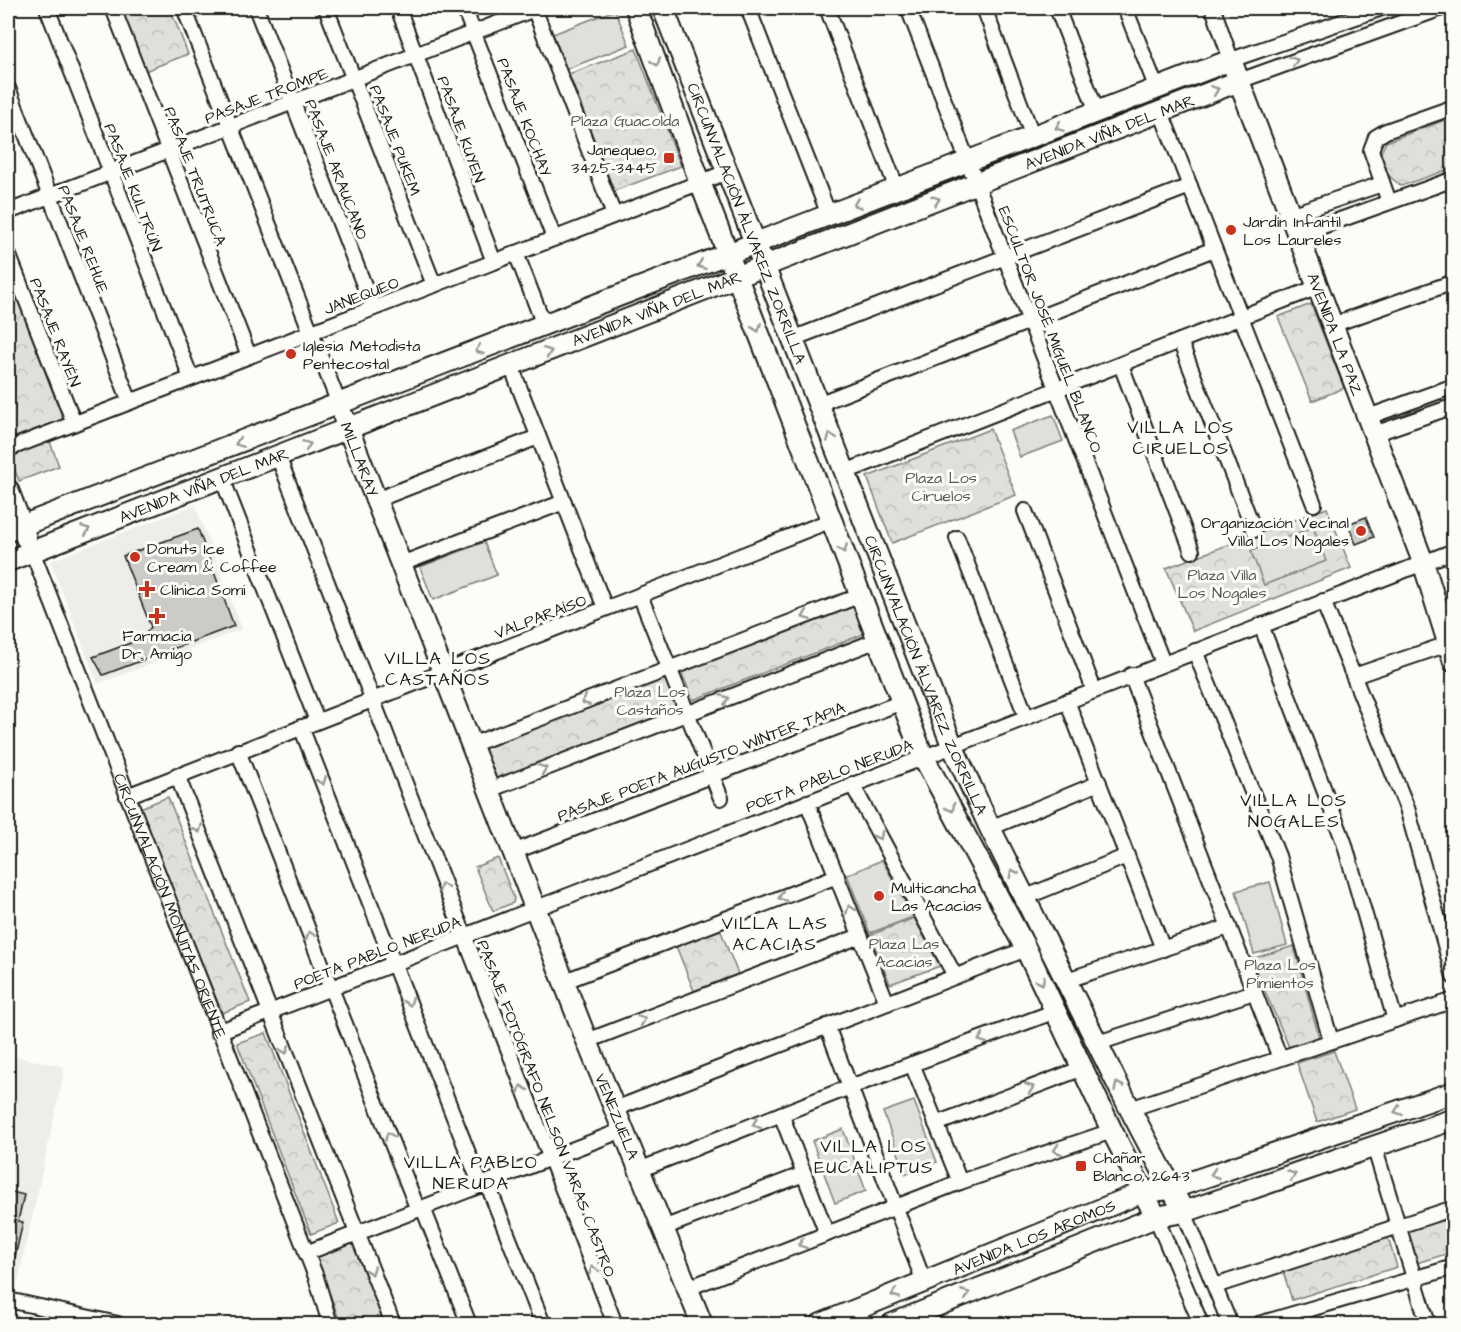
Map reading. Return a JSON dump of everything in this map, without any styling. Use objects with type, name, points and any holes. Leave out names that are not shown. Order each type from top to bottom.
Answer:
[{"type":"main road","name":"CIRCUNVALACIÓN ÁLVAREZ ZORRILLA","points":[[636,8],[700,182],[923,756],[1026,948],[1112,1131],[1156,1216]]},
{"type":"main road","name":"CIRCUNVALACIÓN ÁLVAREZ ZORRILLA","points":[[663,8],[952,745],[990,828],[1170,1189],[1184,1212]]},
{"type":"main road","name":"AVENIDA VIÑA DEL MAR","points":[[15,528],[1231,60]]},
{"type":"main road","name":"AVENIDA LA PAZ","points":[[1231,60],[1423,562],[1451,653]]},
{"type":"main road","name":"AVENIDA VIÑA DEL MAR","points":[[8,560],[1239,81]]},
{"type":"main road","name":"MILLARAY","points":[[339,404],[536,908]]},
{"type":"main road","name":"CIRCUNVALACIÓN MONJITAS ORIENTE","points":[[8,490],[15,528],[32,552]]},
{"type":"main road","name":"VENEZUELA","points":[[536,908],[587,1041],[702,1324]]},
{"type":"main road","name":"AVENIDA LOS AROMOS","points":[[821,1324],[1143,1192],[1170,1189],[1454,1092]]},
{"type":"main road","name":"AVENIDA LOS AROMOS","points":[[892,1324],[926,1318],[1156,1216],[1184,1212],[1454,1119]]},
{"type":"street","name":"PASAJE KULTRÚN","points":[[47,8],[191,378]]},
{"type":"street","name":"PASAJE TRUTRUCA","points":[[113,8],[249,356]]},
{"type":"street","name":"MILLARAY","points":[[184,8],[339,404]]},
{"type":"street","name":"PASAJE ARAUCANO","points":[[256,8],[373,308]]},
{"type":"street","name":"PASAJE PUKEM","points":[[326,8],[434,285]]},
{"type":"street","name":"PASAJE KUYEN","points":[[398,8],[494,262]]},
{"type":"street","name":"PASAJE KOCHAY","points":[[464,8],[554,238]]},
{"type":"street","name":"PASAJE TROMPE","points":[[8,212],[535,8]]},
{"type":"street","points":[[535,8],[615,215]]},
{"type":"street","points":[[748,8],[829,215]]},
{"type":"street","points":[[827,8],[897,189]]},
{"type":"street","name":"ESCULTOR JOSÉ MIGUEL BLANCO","points":[[908,8],[1163,663]]},
{"type":"street","points":[[984,8],[1034,136]]},
{"type":"street","points":[[1057,8],[1098,112]]},
{"type":"street","points":[[1125,8],[1157,89]]},
{"type":"street","name":"AVENIDA LA PAZ","points":[[1213,8],[1231,60]]},
{"type":"street","name":"AVENIDA VIÑA DEL MAR","points":[[1231,60],[1382,8]]},
{"type":"street","name":"AVENIDA VIÑA DEL MAR","points":[[1239,81],[1442,8]]},
{"type":"street","name":"PASAJE REHUE","points":[[8,88],[129,402]]},
{"type":"street","points":[[1389,202],[1371,150],[1376,137],[1386,130],[1454,107]]},
{"type":"street","points":[[1161,112],[1314,504]]},
{"type":"street","name":"JANEQUEO","points":[[8,449],[727,172]]},
{"type":"street","points":[[1298,235],[1454,179]]},
{"type":"street","points":[[1290,215],[1382,184]]},
{"type":"street","points":[[792,339],[1190,186]]},
{"type":"street","points":[[818,404],[1214,249]]},
{"type":"street","name":"PASAJE RAYÉN","points":[[8,253],[74,423]]},
{"type":"street","points":[[516,253],[544,325]]},
{"type":"street","points":[[1332,325],[1454,282]]},
{"type":"street","points":[[845,472],[1318,287]]},
{"type":"street","points":[[1180,341],[1254,530]]},
{"type":"street","points":[[1121,364],[1192,551]]},
{"type":"street","points":[[511,366],[605,608]]},
{"type":"street","points":[[1371,425],[1454,386]]},
{"type":"street","points":[[1371,425],[1454,406]]},
{"type":"street","points":[[376,500],[538,437]]},
{"type":"street","name":"PASAJE FOTÓGRAFO NELSON VARAS CASTRO","points":[[278,456],[365,678],[371,701],[462,937],[615,1324]]},
{"type":"street","points":[[222,478],[317,721]]},
{"type":"street","points":[[401,564],[564,502]]},
{"type":"street","points":[[1025,511],[1094,690]]},
{"type":"street","name":"VALPARAÍSO","points":[[127,796],[832,520]]},
{"type":"street","points":[[957,538],[1026,716]]},
{"type":"street","name":"POETA PABLO NERUDA","points":[[218,1032],[1323,600],[1454,551]]},
{"type":"street","name":"CIRCUNVALACIÓN MONJITAS ORIENTE","points":[[32,552],[218,1032],[316,1277],[330,1324]]},
{"type":"street","points":[[640,595],[721,798]]},
{"type":"street","points":[[471,745],[861,595]]},
{"type":"street","points":[[1323,600],[1407,808],[1454,977]]},
{"type":"street","points":[[1261,625],[1344,842],[1395,1020]]},
{"type":"street","points":[[489,790],[878,640]]},
{"type":"street","points":[[1195,651],[1278,856],[1331,1041]]},
{"type":"street","points":[[1354,676],[1451,653]]},
{"type":"street","points":[[1131,675],[1280,1058]]},
{"type":"street","points":[[1067,701],[1163,948]]},
{"type":"street","name":"PASAJE POETA AUGUSTO WINTER TAPIA","points":[[513,852],[902,702]]},
{"type":"street","points":[[301,727],[394,963],[543,1324]]},
{"type":"street","points":[[238,751],[331,988],[468,1324]]},
{"type":"street","points":[[177,775],[393,1324]]},
{"type":"street","points":[[990,828],[1099,783]]},
{"type":"street","points":[[852,784],[955,976]]},
{"type":"street","points":[[807,802],[886,1003]]},
{"type":"street","points":[[1026,897],[1127,856]]},
{"type":"street","points":[[564,981],[837,876]]},
{"type":"street","points":[[1067,980],[1229,927]]},
{"type":"street","points":[[587,1041],[860,936]]},
{"type":"street","points":[[615,1109],[1026,948]]},
{"type":"street","points":[[1098,1043],[1254,992]]},
{"type":"street","points":[[1130,1109],[1454,1000]]},
{"type":"street","points":[[639,1170],[850,1087],[1056,1011]]},
{"type":"street","points":[[827,1026],[924,1282]]},
{"type":"street","points":[[912,1064],[960,1182]]},
{"type":"street","points":[[936,1124],[1083,1068]]},
{"type":"street","points":[[781,1114],[827,1234]]},
{"type":"street","points":[[306,1254],[623,1130]]},
{"type":"street","points":[[688,1288],[960,1182],[1112,1131]]},
{"type":"street","points":[[1374,1146],[1428,1324]]},
{"type":"street","points":[[663,1228],[804,1174]]},
{"type":"street","points":[[1215,1286],[1454,1208]]},
{"type":"street","name":"CIRCUNVALACIÓN ÁLVAREZ ZORRILLA","points":[[1184,1212],[1230,1324]]},
{"type":"street","name":"CIRCUNVALACIÓN ÁLVAREZ ZORRILLA","points":[[1156,1216],[1201,1324]]},
{"type":"street","points":[[1259,1324],[1454,1267]]},
{"type":"street","points":[[8,1300],[118,1324]]},
{"type":"shaded area","points":[[195,505],[242,629],[98,684],[50,561]]},
{"type":"shaded area","points":[[8,1055],[65,1067],[15,1295],[8,1294]]},
{"type":"green space","points":[[120,8],[170,8],[188,54],[145,71]]},
{"type":"green space","points":[[615,10],[629,45],[567,69],[553,34]]},
{"type":"green space","name":"Plaza Guacolda","points":[[636,49],[681,166],[614,191],[569,74]]},
{"type":"green space","points":[[1453,117],[1453,168],[1401,186],[1388,175],[1380,154],[1386,142]]},
{"type":"green space","points":[[8,274],[63,419],[8,440]]},
{"type":"green space","points":[[1311,304],[1344,388],[1312,401],[1278,317]]},
{"type":"green space","points":[[1053,415],[1063,441],[1020,457],[1010,431]]},
{"type":"green space","name":"Plaza Los Ciruelos","points":[[990,429],[1016,495],[892,543],[867,477]]},
{"type":"green space","points":[[49,439],[59,466],[19,481],[9,454]]},
{"type":"green space","name":"Plaza Villa Los Nogales","points":[[1327,508],[1351,568],[1193,631],[1166,568]]},
{"type":"green space","points":[[1313,527],[1326,561],[1264,585],[1251,551]]},
{"type":"green space","points":[[484,542],[497,575],[433,600],[420,567]]},
{"type":"green space","name":"Plaza Los Castaños","points":[[853,605],[864,634],[693,700],[681,671]]},
{"type":"green space","name":"Plaza Los Castaños","points":[[664,675],[677,709],[495,780],[482,747]]},
{"type":"green space","points":[[168,797],[250,1002],[222,1013],[140,808]]},
{"type":"green space","points":[[498,858],[514,898],[513,903],[493,911],[475,867]]},
{"type":"green space","name":"Multicancha Las Acacias","points":[[882,860],[913,917],[870,933],[847,875]]},
{"type":"green space","points":[[1270,882],[1287,945],[1254,954],[1236,891]]},
{"type":"green space","name":"Plaza Las Acacias","points":[[914,918],[940,966],[890,984],[870,935]]},
{"type":"green space","points":[[720,929],[738,974],[694,991],[676,946]]},
{"type":"green space","name":"Plaza Los Pimientos","points":[[1294,946],[1319,1037],[1289,1047],[1251,959]]},
{"type":"green space","points":[[266,1033],[339,1223],[311,1234],[237,1043]]},
{"type":"green space","points":[[1334,1051],[1355,1109],[1317,1122],[1297,1063]]},
{"type":"green space","points":[[914,1101],[937,1162],[906,1174],[883,1112]]},
{"type":"green space","points":[[843,1129],[866,1191],[835,1203],[812,1141]]},
{"type":"green space","points":[[1446,1214],[1453,1238],[1453,1252],[1413,1264],[1402,1227]]},
{"type":"green space","points":[[1388,1238],[1397,1267],[1292,1300],[1283,1271]]},
{"type":"green space","points":[[356,1240],[388,1324],[341,1324],[315,1255]]},
{"type":"building","name":"Organización Vecinal Villa Los Nogales","points":[[1366,517],[1374,537],[1356,544],[1348,524]]},
{"type":"building","points":[[198,529],[234,626],[103,675],[93,657],[141,639],[151,627],[123,556]]},
{"type":"building","points":[[8,1191],[24,1195],[18,1221],[23,1222],[12,1270],[8,1269]]},
{"type":"place","name":"Janequeo, 3425-3445","points":[[669,158]]},
{"type":"place","name":"Jardín Infantil Los Laureles","points":[[1231,230]]},
{"type":"place","name":"Iglesia Metodista Pentecostal","points":[[291,354]]},
{"type":"place","name":"Organización Vecinal Villa Los Nogales","points":[[1361,531]]},
{"type":"place","name":"Donuts Ice Cream & Coffee","points":[[135,557]]},
{"type":"place","name":"Clínica Somi","points":[[147,589]]},
{"type":"place","name":"Farmacia Dr. Amigo","points":[[157,616]]},
{"type":"place","name":"Multicancha Las Acacias","points":[[879,896]]},
{"type":"place","name":"Chañar Blanco, 2643","points":[[1081,1166]]},
{"type":"district","name":"VILLA LOS CIRUELOS","points":[[1181,437]]},
{"type":"district","name":"VILLA LOS CASTAÑOS","points":[[438,668]]},
{"type":"district","name":"VILLA LOS NOGALES","points":[[1294,810]]},
{"type":"district","name":"VILLA LAS ACACIAS","points":[[775,933]]},
{"type":"district","name":"VILLA LOS EUCALIPTUS","points":[[874,1156]]},
{"type":"district","name":"VILLA PABLO NERUDA","points":[[471,1172]]}]
